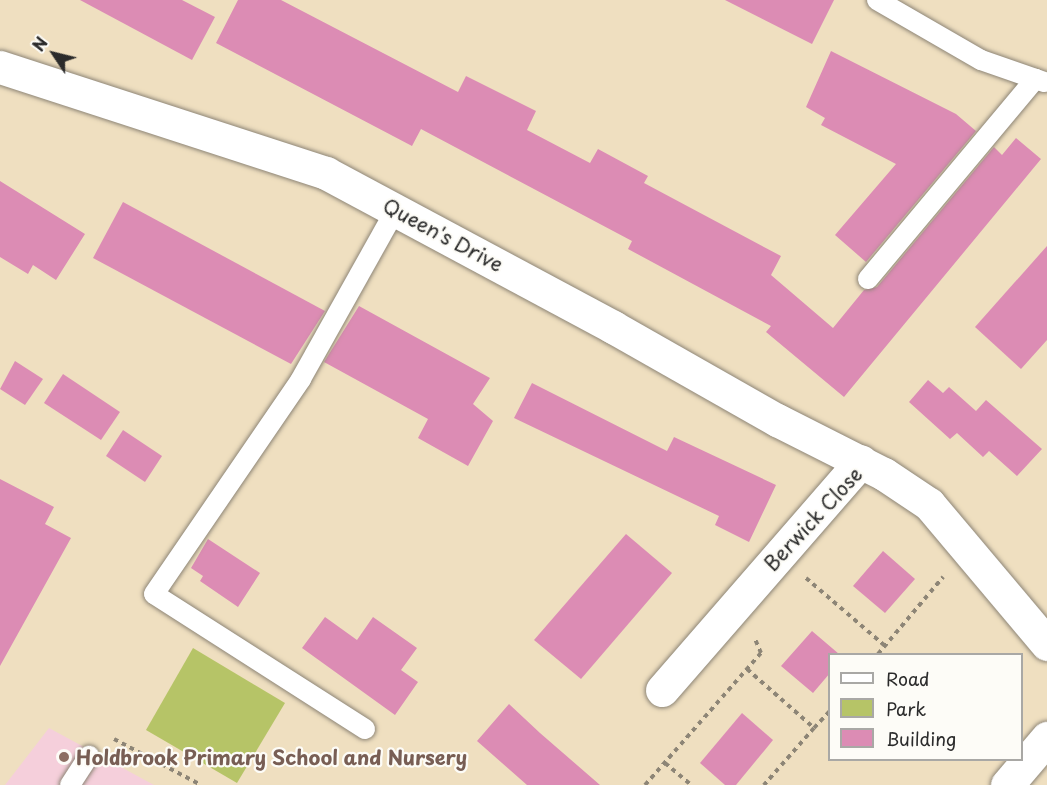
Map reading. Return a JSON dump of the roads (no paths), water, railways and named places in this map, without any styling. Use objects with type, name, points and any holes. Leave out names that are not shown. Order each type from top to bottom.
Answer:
[{"type":"street","name":"Queen's Drive","points":[[0,67],[292,161],[396,210],[777,420],[861,461]]},
{"type":"street","name":"Berwick Close","points":[[662,690],[861,461],[922,498],[974,555],[1047,644]]},
{"type":"street","points":[[1006,785],[1047,738]]},
{"type":"lane","points":[[868,279],[1041,81],[981,60],[877,0]]},
{"type":"lane","points":[[365,729],[154,594],[301,379],[396,210]]},
{"type":"lane","points":[[70,785],[89,756]]},
{"type":"place","name":"Holdbrook Primary School and Nursery","points":[[64,757]]}]
